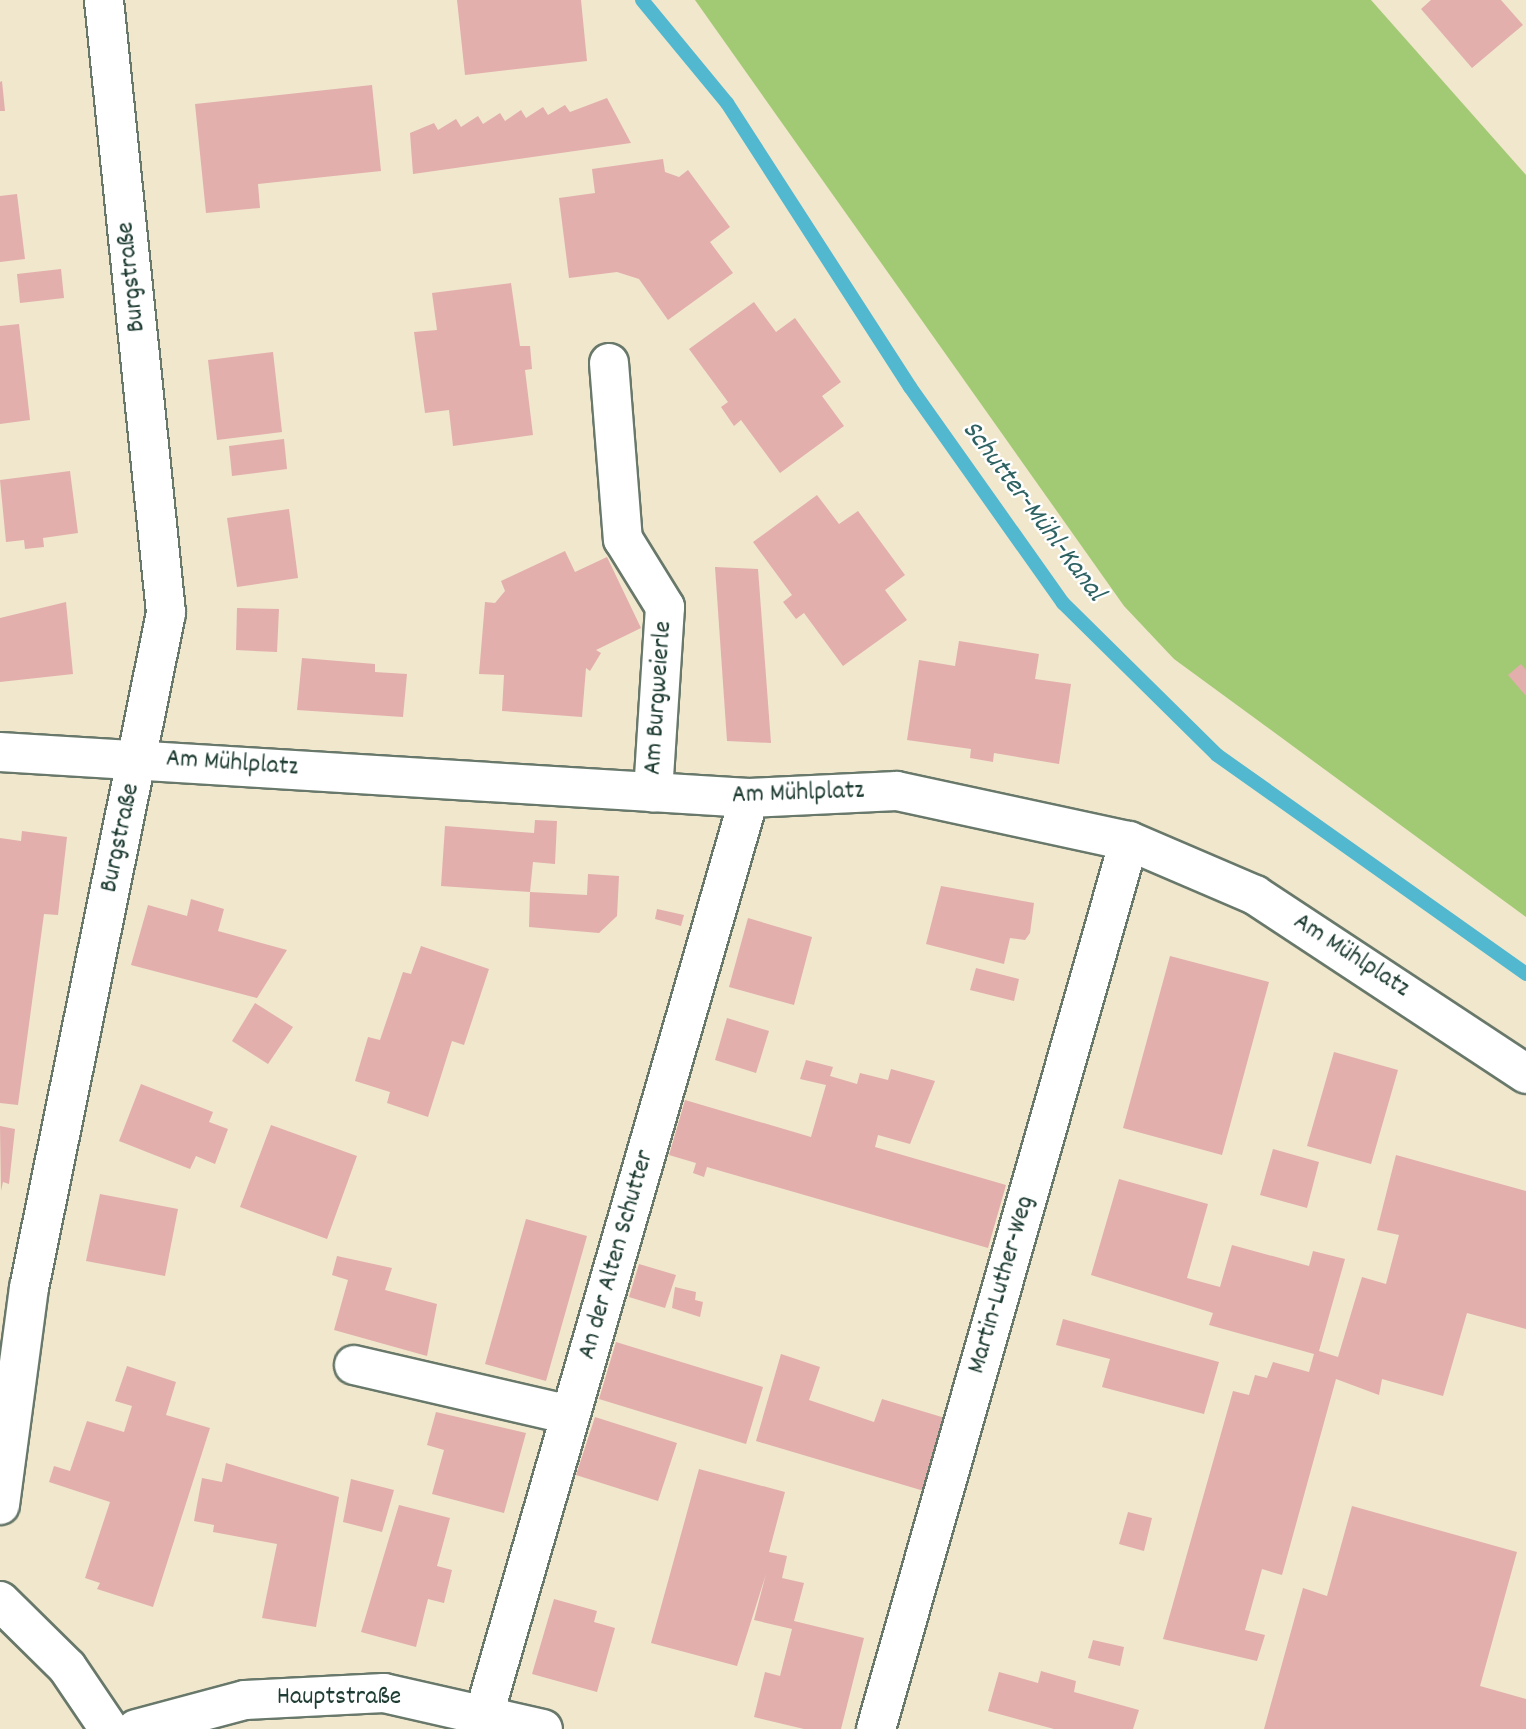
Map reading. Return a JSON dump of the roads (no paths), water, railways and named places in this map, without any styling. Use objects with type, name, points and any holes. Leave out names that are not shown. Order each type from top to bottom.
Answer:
[{"type":"street","name":"Burgstraße","points":[[0,1504],[29,1288],[166,613],[104,0]]},
{"type":"street","name":"Am Burgweierle","points":[[609,363],[623,539],[665,607],[653,793]]},
{"type":"street","name":"Am Mühlplatz","points":[[0,752],[138,758],[749,798],[897,791],[1129,841],[1255,895],[1526,1074]]},
{"type":"street","name":"An der Alten Schutter","points":[[485,1711],[749,798]]},
{"type":"street","name":"Martin-Luther-Weg","points":[[876,1729],[1129,841]]},
{"type":"street","points":[[354,1365],[570,1415]]},
{"type":"street","points":[[0,1601],[67,1667],[109,1729]]},
{"type":"street","name":"Hauptstraße","points":[[136,1729],[206,1707],[284,1695],[384,1693],[485,1711],[543,1729]]},
{"type":"waterway","name":"Schutter-Mühl-Kanal","points":[[642,0],[727,103],[910,387],[1063,603],[1217,755],[1526,974]]}]
